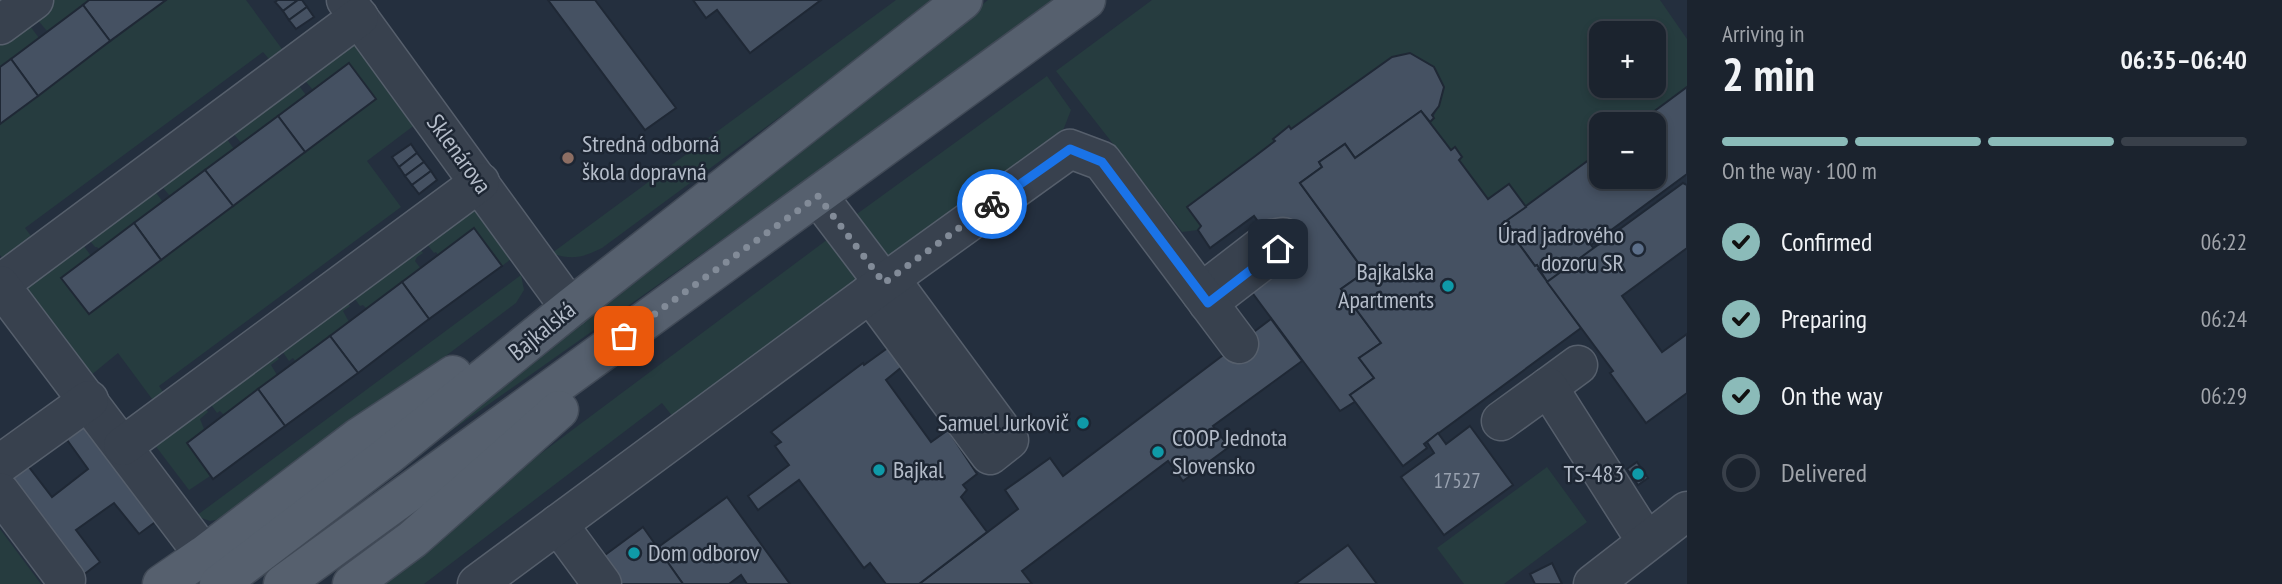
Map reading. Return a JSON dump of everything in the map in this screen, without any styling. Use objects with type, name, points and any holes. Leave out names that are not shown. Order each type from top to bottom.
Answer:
[{"type":"main road","name":"Bajkalská","points":[[162,584],[212,569],[386,457],[570,308],[963,0]]},
{"type":"main road","name":"Bajkalská","points":[[283,584],[1086,0]]},
{"type":"main road","points":[[352,584],[413,539],[732,258]]},
{"type":"street","points":[[0,25],[34,0]]},
{"type":"street","points":[[212,569],[89,400],[0,284],[352,8]]},
{"type":"street","name":"Sklenárova","points":[[352,8],[570,308]]},
{"type":"street","points":[[478,584],[881,285],[1070,149],[1102,162],[1240,344]]},
{"type":"street","points":[[123,446],[480,182]]},
{"type":"street","points":[[818,196],[881,285]]},
{"type":"street","points":[[1501,421],[1563,377],[1646,541]]},
{"type":"street","points":[[0,464],[89,400]]},
{"type":"street","points":[[0,492],[66,580]]},
{"type":"street","points":[[1593,584],[1687,511]]},
{"type":"street","points":[[558,524],[602,584]]},
{"type":"street","points":[[1593,584],[1625,584]]},
{"type":"green space","points":[[47,0],[90,0],[47,31],[31,12]]},
{"type":"green space","points":[[167,0],[246,0],[282,49],[269,59],[263,52],[25,228],[43,252],[9,267],[0,255],[0,124]]},
{"type":"green space","points":[[896,0],[938,0],[602,248],[577,257],[552,253]]},
{"type":"green space","points":[[988,0],[1057,0],[417,455],[757,180]]},
{"type":"green space","points":[[1152,0],[1660,0],[1687,39],[1687,87],[1653,112],[1589,112],[1589,160],[1526,207],[1509,184],[1488,199],[1459,160],[1462,157],[1456,147],[1451,150],[1430,122],[1441,96],[1439,76],[1430,64],[1410,53],[1392,57],[1273,139],[1275,141],[1187,207],[1201,226],[1198,230],[1182,232],[1056,71]]},
{"type":"green space","points":[[24,18],[39,38],[0,67],[0,35]]},
{"type":"green space","points":[[347,32],[416,124],[367,161],[401,207],[159,386],[174,408],[161,411],[118,353],[90,376],[18,279],[76,235],[91,256],[62,278],[89,314],[376,99],[349,63],[313,90],[296,70]]},
{"type":"green space","points":[[290,74],[306,95],[241,143],[225,123]]},
{"type":"green space","points":[[1047,76],[1071,110],[1064,128],[1055,138],[893,259],[882,259],[850,219]]},
{"type":"green space","points":[[219,128],[234,149],[170,196],[153,176]]},
{"type":"green space","points":[[147,181],[163,202],[99,249],[95,247],[82,231]]},
{"type":"green space","points":[[471,197],[515,256],[502,266],[438,255],[420,235]]},
{"type":"green space","points":[[828,239],[862,283],[677,422],[662,403],[424,584],[366,584]]},
{"type":"green space","points":[[413,240],[423,253],[415,261],[421,269],[367,309],[363,305],[360,306],[348,289]]},
{"type":"green space","points":[[521,275],[524,290],[516,303],[232,517],[210,521],[196,516]]},
{"type":"green space","points":[[341,294],[350,306],[343,311],[349,322],[296,362],[293,358],[289,361],[276,342]]},
{"type":"green space","points":[[269,346],[279,359],[271,365],[277,375],[224,415],[220,411],[217,413],[204,395]]},
{"type":"green space","points":[[198,399],[208,412],[200,419],[204,429],[187,443],[210,476],[189,490],[148,436]]},
{"type":"green space","points":[[1547,467],[1587,522],[1504,584],[1464,584],[1437,548]]},
{"type":"green space","points":[[0,529],[41,584],[0,584]]},
{"type":"building","points":[[89,0],[166,0],[110,41],[83,5]]},
{"type":"building","points":[[298,0],[283,11],[275,2]]},
{"type":"building","points":[[302,0],[307,7],[289,20],[283,11]]},
{"type":"building","points":[[548,0],[595,0],[676,108],[645,130]]},
{"type":"building","points":[[693,0],[821,0],[750,53],[717,10],[706,18]]},
{"type":"building","points":[[83,5],[110,41],[38,96],[11,59]]},
{"type":"building","points":[[307,7],[314,17],[296,29],[289,20]]},
{"type":"building","points":[[1410,53],[1434,67],[1444,87],[1439,106],[1432,115],[1434,118],[1430,122],[1421,111],[1355,158],[1345,144],[1319,162],[1322,167],[1300,183],[1365,272],[1341,289],[1381,343],[1359,358],[1374,378],[1350,395],[1356,401],[1340,411],[1245,283],[1282,255],[1254,216],[1210,248],[1198,230],[1201,226],[1187,207],[1275,141],[1273,139],[1289,126],[1291,129],[1392,57]]},
{"type":"building","points":[[11,59],[38,96],[0,124],[0,67]]},
{"type":"building","points":[[349,63],[376,99],[305,152],[278,116]]},
{"type":"building","points":[[1687,87],[1687,174],[1591,245],[1594,249],[1547,282],[1511,233],[1513,231],[1503,223],[1589,160],[1589,189],[1666,189],[1666,112],[1653,112]]},
{"type":"building","name":"Bajkalska Apartments","points":[[1421,111],[1451,150],[1455,147],[1462,157],[1459,160],[1488,199],[1509,184],[1526,207],[1503,223],[1513,231],[1511,233],[1581,328],[1424,444],[1427,448],[1403,466],[1350,395],[1374,378],[1359,358],[1381,343],[1341,289],[1365,272],[1300,183],[1322,167],[1319,162],[1345,144],[1355,158]]},
{"type":"building","points":[[278,116],[305,152],[233,206],[205,170]]},
{"type":"building","points":[[411,144],[417,153],[399,167],[392,157]]},
{"type":"building","points":[[417,153],[424,162],[405,176],[399,167]]},
{"type":"building","points":[[424,162],[431,171],[412,185],[405,176]]},
{"type":"building","points":[[205,170],[233,206],[161,260],[134,223]]},
{"type":"building","points":[[431,171],[437,180],[419,194],[412,185]]},
{"type":"building","points":[[1683,183],[1687,185],[1687,248],[1622,296],[1662,352],[1687,334],[1687,393],[1646,423],[1610,373],[1613,371],[1547,282]]},
{"type":"building","points":[[134,223],[161,260],[89,314],[61,278]]},
{"type":"building","points":[[474,228],[502,266],[429,319],[402,282]]},
{"type":"building","points":[[402,282],[429,319],[358,373],[330,336]]},
{"type":"building","name":"COOP Jednota Slovensko","points":[[1271,319],[1302,361],[1213,426],[1229,447],[1183,481],[1168,461],[1022,571],[1032,584],[919,584],[1018,509],[1005,490],[1050,458],[1063,476]]},
{"type":"building","points":[[330,336],[358,373],[285,426],[258,389]]},
{"type":"building","name":"Bajkal","points":[[889,347],[903,366],[886,380],[931,442],[948,430],[977,474],[963,485],[967,490],[961,497],[987,532],[919,584],[886,584],[870,563],[864,568],[799,480],[758,510],[748,496],[789,465],[775,446],[781,442],[771,432],[863,363],[864,365]]},
{"type":"building","points":[[258,389],[285,426],[213,479],[187,443]]},
{"type":"building","points":[[83,423],[158,520],[139,534],[114,503],[76,530],[100,562],[82,576],[9,480],[28,466],[52,497],[88,469],[65,437]]},
{"type":"building","points":[[1470,426],[1513,485],[1444,535],[1401,477],[1434,453],[1427,442],[1438,433],[1446,444]]},
{"type":"building","name":"TS-483","points":[[1637,462],[1648,478],[1638,485],[1627,469]]},
{"type":"building","points":[[727,497],[790,584],[747,584],[741,575],[729,584],[683,584],[657,548]]},
{"type":"building","name":"Dom odborov","points":[[643,527],[683,584],[620,584],[601,558]]},
{"type":"building","points":[[1348,545],[1377,584],[1295,584]]},
{"type":"building","points":[[1552,563],[1562,584],[1535,584],[1530,574]]},
{"type":"way so far","points":[[624,336],[818,196],[884,283],[992,204]]},
{"type":"place","name":"Stredná odborná škola dopravná","points":[[568,158]]},
{"type":"place","name":"Úrad jadrového dozoru SR","points":[[1638,249]]},
{"type":"place","name":"Bajkalska Apartments","points":[[1448,286]]},
{"type":"place","name":"Samuel Jurkovič","points":[[1083,423]]},
{"type":"place","name":"COOP Jednota Slovensko","points":[[1158,452]]},
{"type":"place","name":"Bajkal","points":[[879,470]]},
{"type":"place","name":"TS-483","points":[[1638,474]]},
{"type":"place","name":"Dom odborov","points":[[634,553]]},
{"type":"route","points":[[992,204],[1070,149],[1102,162],[1208,303],[1278,249]]}]
